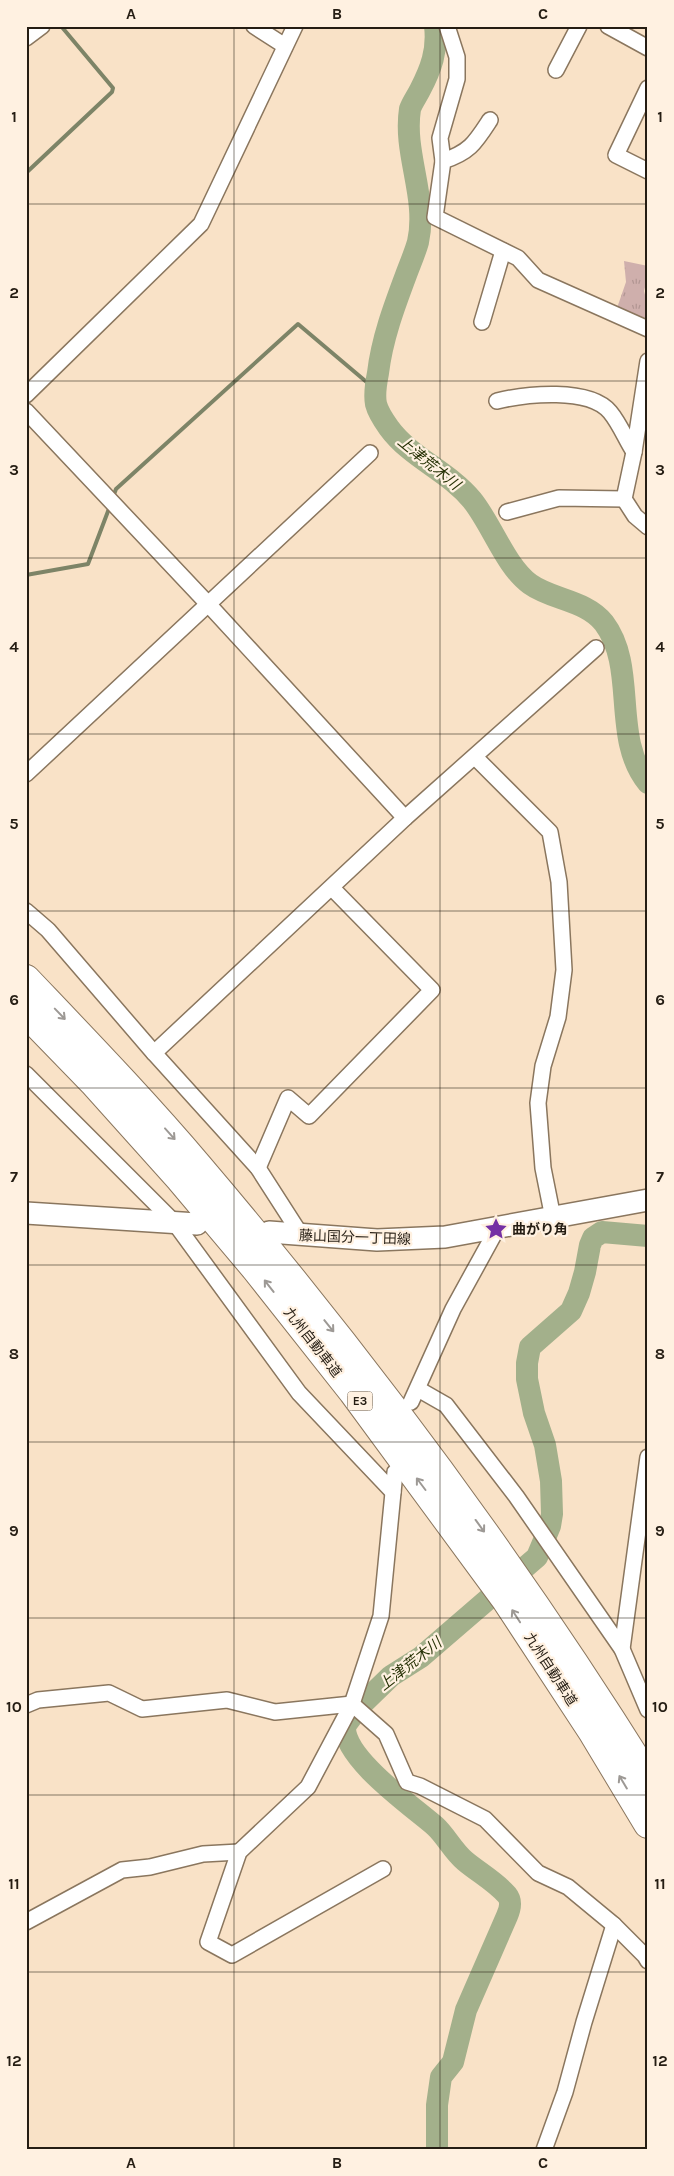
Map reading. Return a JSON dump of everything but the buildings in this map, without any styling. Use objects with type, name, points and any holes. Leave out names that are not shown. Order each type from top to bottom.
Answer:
[{"type":"highway","name":"九州自動車道","points":[[26,979],[109,1066],[197,1165],[372,1378],[524,1587],[648,1778]]},
{"type":"highway","name":"九州自動車道","points":[[26,1013],[93,1082],[180,1179],[255,1268],[353,1392],[506,1600],[592,1730],[648,1824]]},
{"type":"main road","name":"藤山国分一丁田線","points":[[270,1232],[406,1240],[445,1237],[648,1200]]},
{"type":"main road","points":[[26,1213],[196,1224]]},
{"type":"street","points":[[26,38],[42,26]]},
{"type":"street","points":[[254,26],[285,46]]},
{"type":"street","points":[[26,395],[201,224],[295,26]]},
{"type":"street","points":[[447,26],[457,56],[457,79],[440,138],[443,160],[436,217],[518,258],[538,280],[648,329]]},
{"type":"street","points":[[556,70],[579,26]]},
{"type":"street","points":[[608,26],[648,48]]},
{"type":"street","points":[[648,88],[616,155],[648,171]]},
{"type":"street","points":[[443,160],[455,157],[472,147],[490,120]]},
{"type":"street","points":[[482,322],[503,251]]},
{"type":"street","points":[[648,360],[634,452],[624,498],[635,516],[648,527]]},
{"type":"street","points":[[497,401],[527,396],[568,395],[590,399],[609,411],[634,452]]},
{"type":"street","points":[[26,411],[209,605],[405,818]]},
{"type":"street","points":[[26,774],[370,453]]},
{"type":"street","points":[[507,512],[559,498],[624,498]]},
{"type":"street","points":[[154,1053],[405,818],[596,648]]},
{"type":"street","points":[[475,757],[550,832],[559,882],[564,970],[558,1017],[543,1066],[538,1104],[543,1168],[553,1218]]},
{"type":"street","points":[[258,1168],[288,1098],[308,1116],[432,990],[332,888]]},
{"type":"street","points":[[26,911],[48,930],[154,1053],[258,1168],[301,1235]]},
{"type":"street","points":[[26,1074],[174,1222],[299,1393],[393,1492]]},
{"type":"street","points":[[497,1229],[453,1309],[414,1395],[446,1405],[516,1496],[622,1649],[648,1710]]},
{"type":"street","points":[[622,1649],[648,1457]]},
{"type":"street","points":[[382,1869],[232,1955],[208,1942],[239,1852],[308,1787],[352,1704],[381,1616],[395,1472]]},
{"type":"street","points":[[26,1705],[38,1700],[109,1693],[142,1709],[227,1700],[275,1712],[352,1704],[386,1734],[407,1782],[420,1786],[485,1819],[538,1873],[568,1887],[614,1925],[648,1961]]},
{"type":"street","points":[[26,1922],[122,1870],[150,1867],[202,1854],[239,1852]]},
{"type":"street","points":[[544,2150],[565,2092],[614,1925]]},
{"type":"green space","points":[[624,261],[648,266],[648,276],[644,291],[648,306],[648,324],[617,308],[626,282]]},
{"type":"waterway","points":[[26,173],[112,92],[113,88],[61,26]]},
{"type":"waterway","name":"上津荒木川","points":[[435,26],[436,35],[433,59],[410,109],[410,142],[420,209],[418,242],[385,335],[376,385],[376,404],[383,419],[398,439],[452,481],[472,500],[486,520],[513,567],[521,576],[530,584],[548,594],[588,609],[604,623],[614,641],[620,661],[630,745],[637,765],[648,783]]},
{"type":"waterway","points":[[113,497],[116,489],[298,324],[376,390]]},
{"type":"waterway","points":[[26,575],[88,564],[110,506]]},
{"type":"waterway","name":"上津荒木川","points":[[437,2150],[437,2105],[441,2077],[453,2062],[466,2010],[508,1913],[510,1900],[498,1886],[461,1857],[435,1826],[396,1794],[367,1766],[347,1739],[345,1726],[359,1707],[391,1676],[421,1657],[537,1557],[550,1526],[552,1514],[551,1481],[545,1445],[534,1413],[527,1379],[530,1347],[571,1311],[579,1293],[593,1238],[602,1232],[648,1236]]},
{"type":"place","name":"曲がり角","points":[[496,1229]]}]
